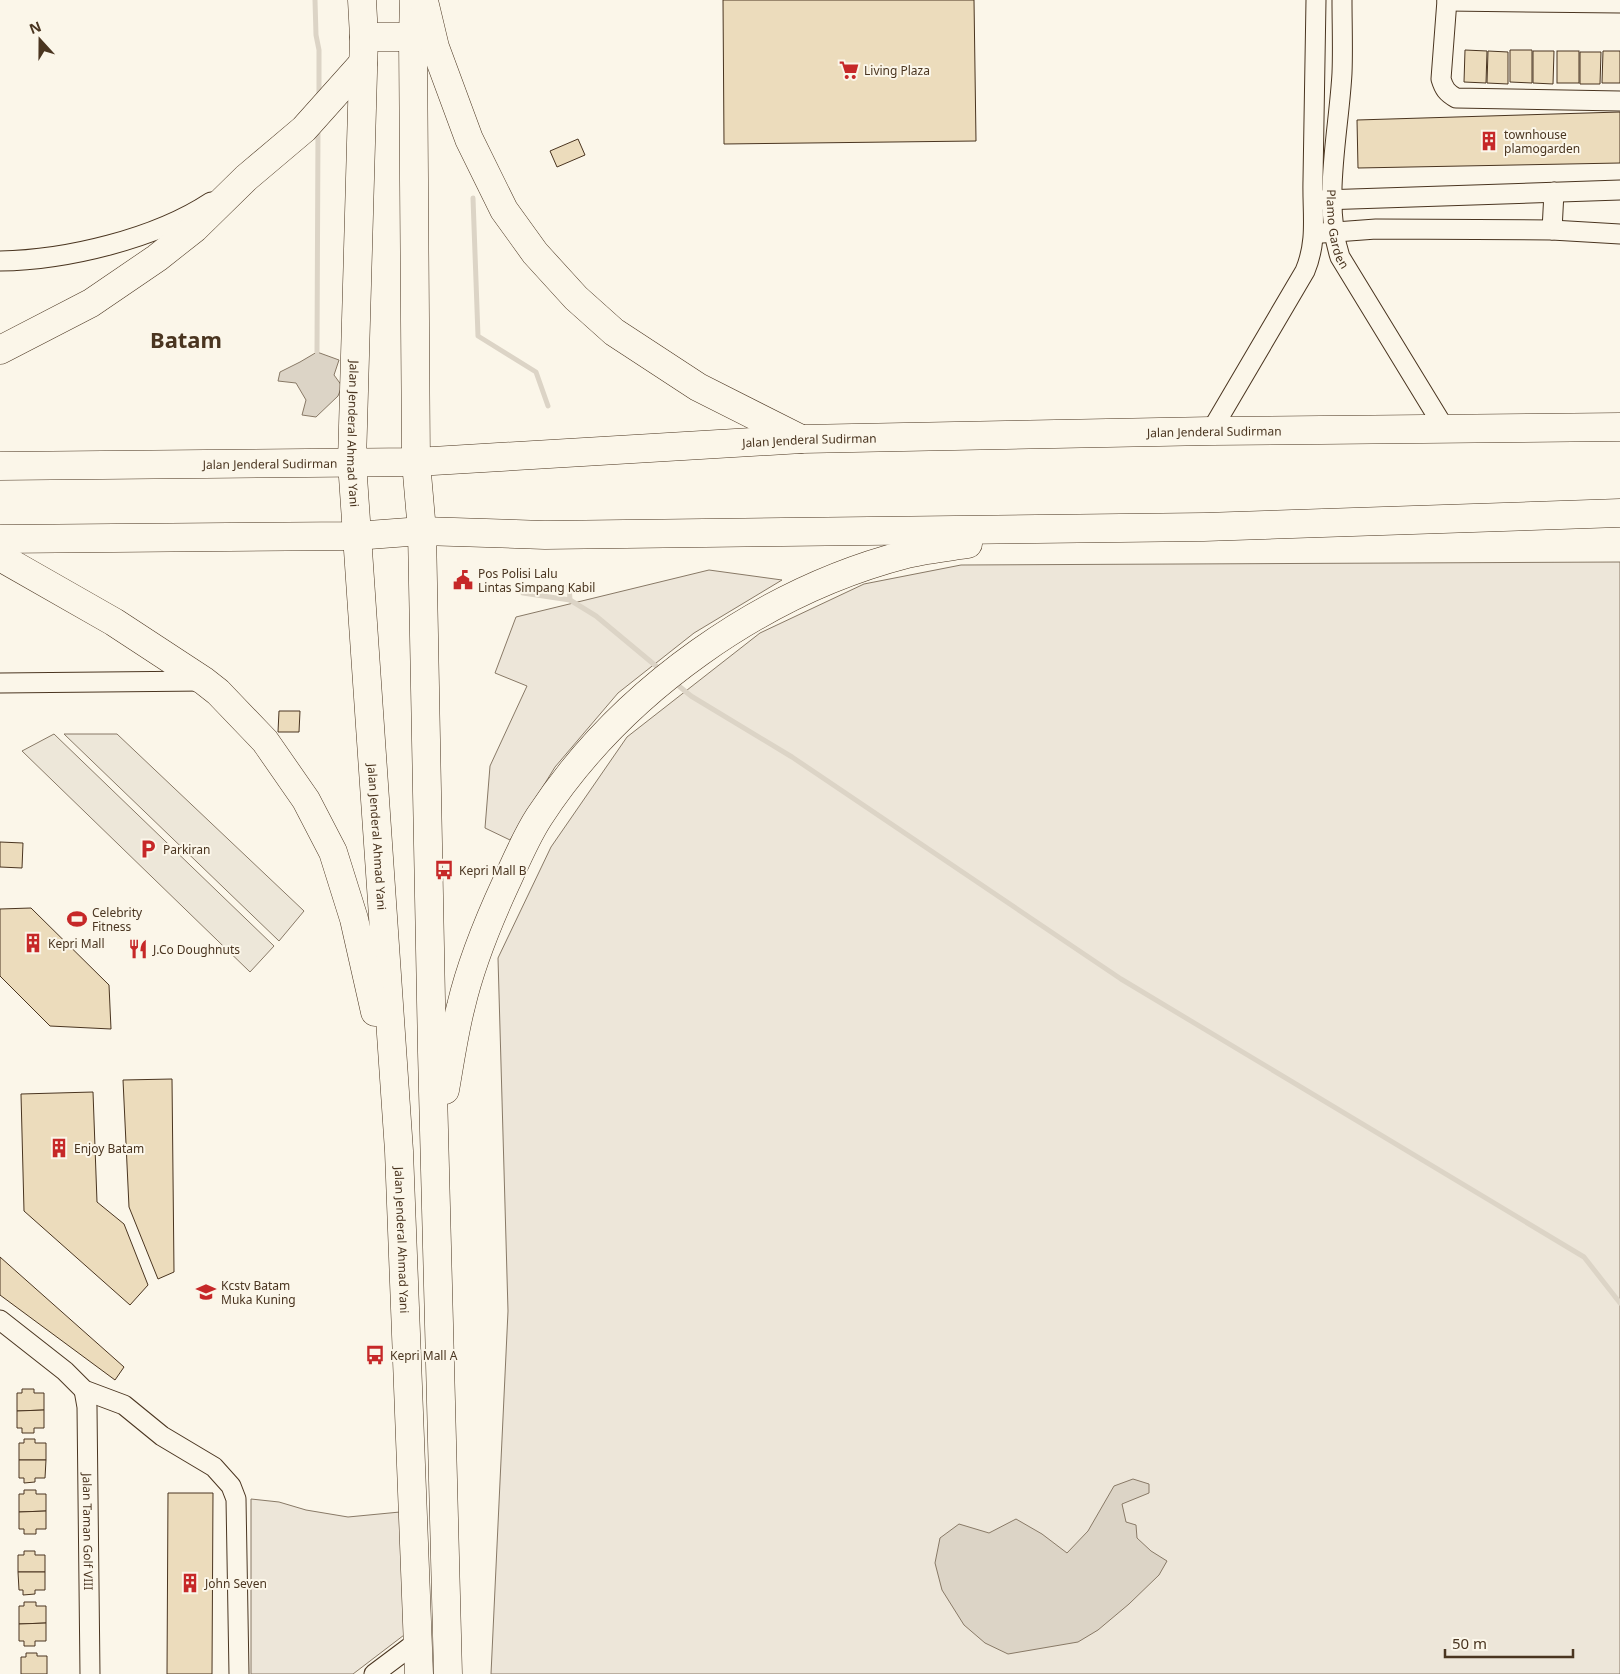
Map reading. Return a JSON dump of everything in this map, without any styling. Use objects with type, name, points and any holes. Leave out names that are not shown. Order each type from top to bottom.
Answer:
[{"type":"highway","name":"Jalan Jenderal Ahmad Yani","points":[[362,0],[364,50],[352,462],[399,1151],[419,1674]]},
{"type":"highway","points":[[414,0],[416,462],[422,531],[448,1674]]},
{"type":"highway","points":[[424,0],[435,47],[468,139],[504,210],[535,253],[576,298],[614,332],[698,387],[802,440]]},
{"type":"highway","points":[[0,350],[91,303],[157,258],[195,228],[246,178],[304,129],[324,108],[364,50],[413,37]]},
{"type":"highway","name":"Jalan Jenderal Sudirman","points":[[0,466],[416,462],[802,440],[1211,431],[1620,427]]},
{"type":"highway","points":[[0,539],[356,536],[422,531],[545,535],[1204,527],[1620,513]]},
{"type":"highway","points":[[435,1142],[461,1005],[492,914],[514,865],[538,818],[570,774],[623,715],[653,687],[699,653],[756,616],[818,584],[865,566],[909,553],[976,542],[1204,527]]},
{"type":"highway","points":[[0,557],[114,622],[218,692],[265,741],[306,800],[333,852],[354,920],[373,1000],[399,1151]]},
{"type":"highway","points":[[403,1290],[439,1288]]},
{"type":"street","name":"Plamo Garden","points":[[1211,431],[1305,271],[1311,256],[1314,234],[1316,0]]},
{"type":"street","name":"Plamo Garden","points":[[1342,0],[1342,72],[1333,199],[1333,232],[1340,257],[1446,430]]},
{"type":"street","points":[[1620,3],[1447,0],[1441,79],[1444,88],[1456,98],[1620,101]]},
{"type":"street","points":[[0,261],[54,257],[95,249],[132,238],[181,219],[203,207],[246,178]]},
{"type":"street","points":[[1313,200],[1620,190]]},
{"type":"street","points":[[1552,230],[1554,192]]},
{"type":"street","points":[[1376,229],[1378,198]]},
{"type":"street","points":[[1314,234],[1376,229],[1552,230],[1620,234]]},
{"type":"street","points":[[0,683],[204,681]]},
{"type":"street","points":[[0,1320],[65,1371],[84,1390],[124,1405],[162,1436],[214,1467],[231,1486],[236,1499],[239,1674]]},
{"type":"street","name":"Jalan Taman Golf VIII","points":[[84,1390],[87,1407],[90,1674]]},
{"type":"street","points":[[374,1674],[418,1641]]},
{"type":"shaded area","points":[[317,352],[339,360],[334,375],[342,386],[338,396],[316,417],[302,415],[306,400],[296,383],[278,381],[280,372]]},
{"type":"shaded area","points":[[1620,562],[1620,1674],[491,1674],[508,1311],[498,958],[551,847],[627,737],[760,633],[864,584],[961,565]]},
{"type":"shaded area","points":[[709,570],[782,580],[694,633],[618,693],[555,767],[510,840],[485,828],[490,766],[527,686],[495,673],[516,617]]},
{"type":"shaded area","name":"Parkiran","points":[[54,734],[274,946],[250,972],[22,751]]},
{"type":"shaded area","name":"Parkiran","points":[[64,734],[117,734],[304,911],[279,941]]},
{"type":"shaded area","points":[[1133,1479],[1149,1484],[1149,1493],[1122,1504],[1126,1522],[1136,1525],[1137,1538],[1151,1551],[1167,1561],[1159,1575],[1129,1604],[1098,1630],[1078,1642],[1008,1654],[985,1643],[964,1625],[942,1590],[935,1563],[940,1538],[959,1524],[989,1533],[1016,1519],[1042,1534],[1067,1553],[1088,1531],[1114,1486]]},
{"type":"shaded area","points":[[251,1499],[279,1502],[306,1510],[348,1517],[400,1512],[408,1632],[353,1674],[251,1674]]},
{"type":"building","name":"Living Plaza","points":[[723,0],[974,0],[976,141],[724,144]]},
{"type":"building","points":[[1465,50],[1487,51],[1486,83],[1464,82]]},
{"type":"building","points":[[1510,50],[1532,50],[1532,83],[1510,82]]},
{"type":"building","points":[[1488,51],[1508,52],[1508,84],[1487,83]]},
{"type":"building","points":[[1533,51],[1554,51],[1553,84],[1533,83]]},
{"type":"building","points":[[1557,51],[1579,51],[1579,83],[1557,83]]},
{"type":"building","points":[[1603,51],[1620,51],[1620,83],[1602,83]]},
{"type":"building","points":[[1580,52],[1601,52],[1600,84],[1580,84]]},
{"type":"building","name":"townhouse plamogarden","points":[[1620,112],[1620,163],[1358,168],[1357,120]]},
{"type":"building","points":[[578,139],[585,155],[557,167],[550,151]]},
{"type":"building","points":[[279,711],[300,711],[299,732],[278,732]]},
{"type":"building","points":[[0,842],[23,843],[22,868],[0,867]]},
{"type":"building","name":"Kepri Mall","points":[[31,908],[109,985],[111,1029],[50,1026],[0,976],[0,909]]},
{"type":"building","points":[[172,1079],[174,1272],[158,1279],[129,1207],[123,1080]]},
{"type":"building","name":"Enjoy Batam","points":[[93,1092],[97,1202],[124,1224],[148,1285],[130,1305],[24,1211],[21,1094]]},
{"type":"building","points":[[0,1257],[124,1367],[115,1380],[0,1295]]},
{"type":"building","points":[[22,1389],[34,1389],[34,1393],[44,1393],[44,1410],[17,1411],[17,1393],[22,1393]]},
{"type":"building","points":[[44,1410],[44,1428],[34,1428],[34,1433],[22,1433],[22,1428],[17,1428],[17,1411]]},
{"type":"building","points":[[24,1439],[35,1439],[35,1443],[46,1443],[46,1460],[19,1460],[19,1443],[24,1443]]},
{"type":"building","points":[[19,1460],[46,1460],[45,1478],[35,1478],[35,1482],[24,1483],[24,1478],[19,1478]]},
{"type":"building","points":[[24,1490],[36,1490],[36,1494],[46,1494],[46,1511],[19,1512],[19,1494],[24,1494]]},
{"type":"building","name":"John Seven","points":[[168,1493],[213,1493],[212,1674],[167,1674]]},
{"type":"building","points":[[46,1511],[46,1529],[36,1529],[36,1534],[24,1534],[24,1529],[19,1529],[19,1512]]},
{"type":"building","points":[[24,1551],[35,1551],[35,1555],[45,1555],[45,1572],[18,1572],[18,1555],[24,1555]]},
{"type":"building","points":[[18,1572],[45,1572],[45,1590],[35,1590],[35,1594],[23,1595],[23,1590],[19,1590]]},
{"type":"building","points":[[24,1602],[36,1602],[36,1606],[46,1606],[46,1623],[19,1624],[19,1606],[24,1606]]},
{"type":"building","points":[[46,1623],[46,1641],[35,1641],[35,1646],[24,1646],[24,1641],[19,1641],[19,1624]]},
{"type":"building","points":[[26,1653],[37,1653],[37,1656],[47,1656],[47,1674],[21,1674],[21,1657],[26,1657]]},
{"type":"waterway","points":[[315,0],[316,35],[319,50],[319,97]]},
{"type":"waterway","points":[[317,352],[318,128]]},
{"type":"waterway","points":[[473,198],[478,336],[536,372],[548,406]]},
{"type":"waterway","points":[[569,586],[570,600]]},
{"type":"waterway","points":[[523,593],[570,600],[596,616],[662,671]]},
{"type":"waterway","points":[[674,682],[691,696],[792,757],[1121,979],[1584,1257],[1620,1303]]},
{"type":"place","name":"Living Plaza","points":[[849,70]]},
{"type":"place","name":"townhouse plamogarden","points":[[1489,141]]},
{"type":"place","name":"Pos Polisi Lalu Lintas Simpang Kabil","points":[[463,580]]},
{"type":"place","name":"Parkiran","points":[[148,849]]},
{"type":"place","name":"Kepri Mall B","points":[[444,870]]},
{"type":"place","name":"Celebrity Fitness","points":[[77,919]]},
{"type":"place","name":"Kepri Mall","points":[[33,943]]},
{"type":"place","name":"J.Co Doughnuts","points":[[138,949]]},
{"type":"place","name":"Enjoy Batam","points":[[59,1148]]},
{"type":"place","name":"Kcstv Batam Muka Kuning","points":[[206,1292]]},
{"type":"place","name":"Kepri Mall A","points":[[375,1355]]},
{"type":"place","name":"John Seven","points":[[190,1583]]},
{"type":"district","name":"Batam","points":[[186,339]]}]
